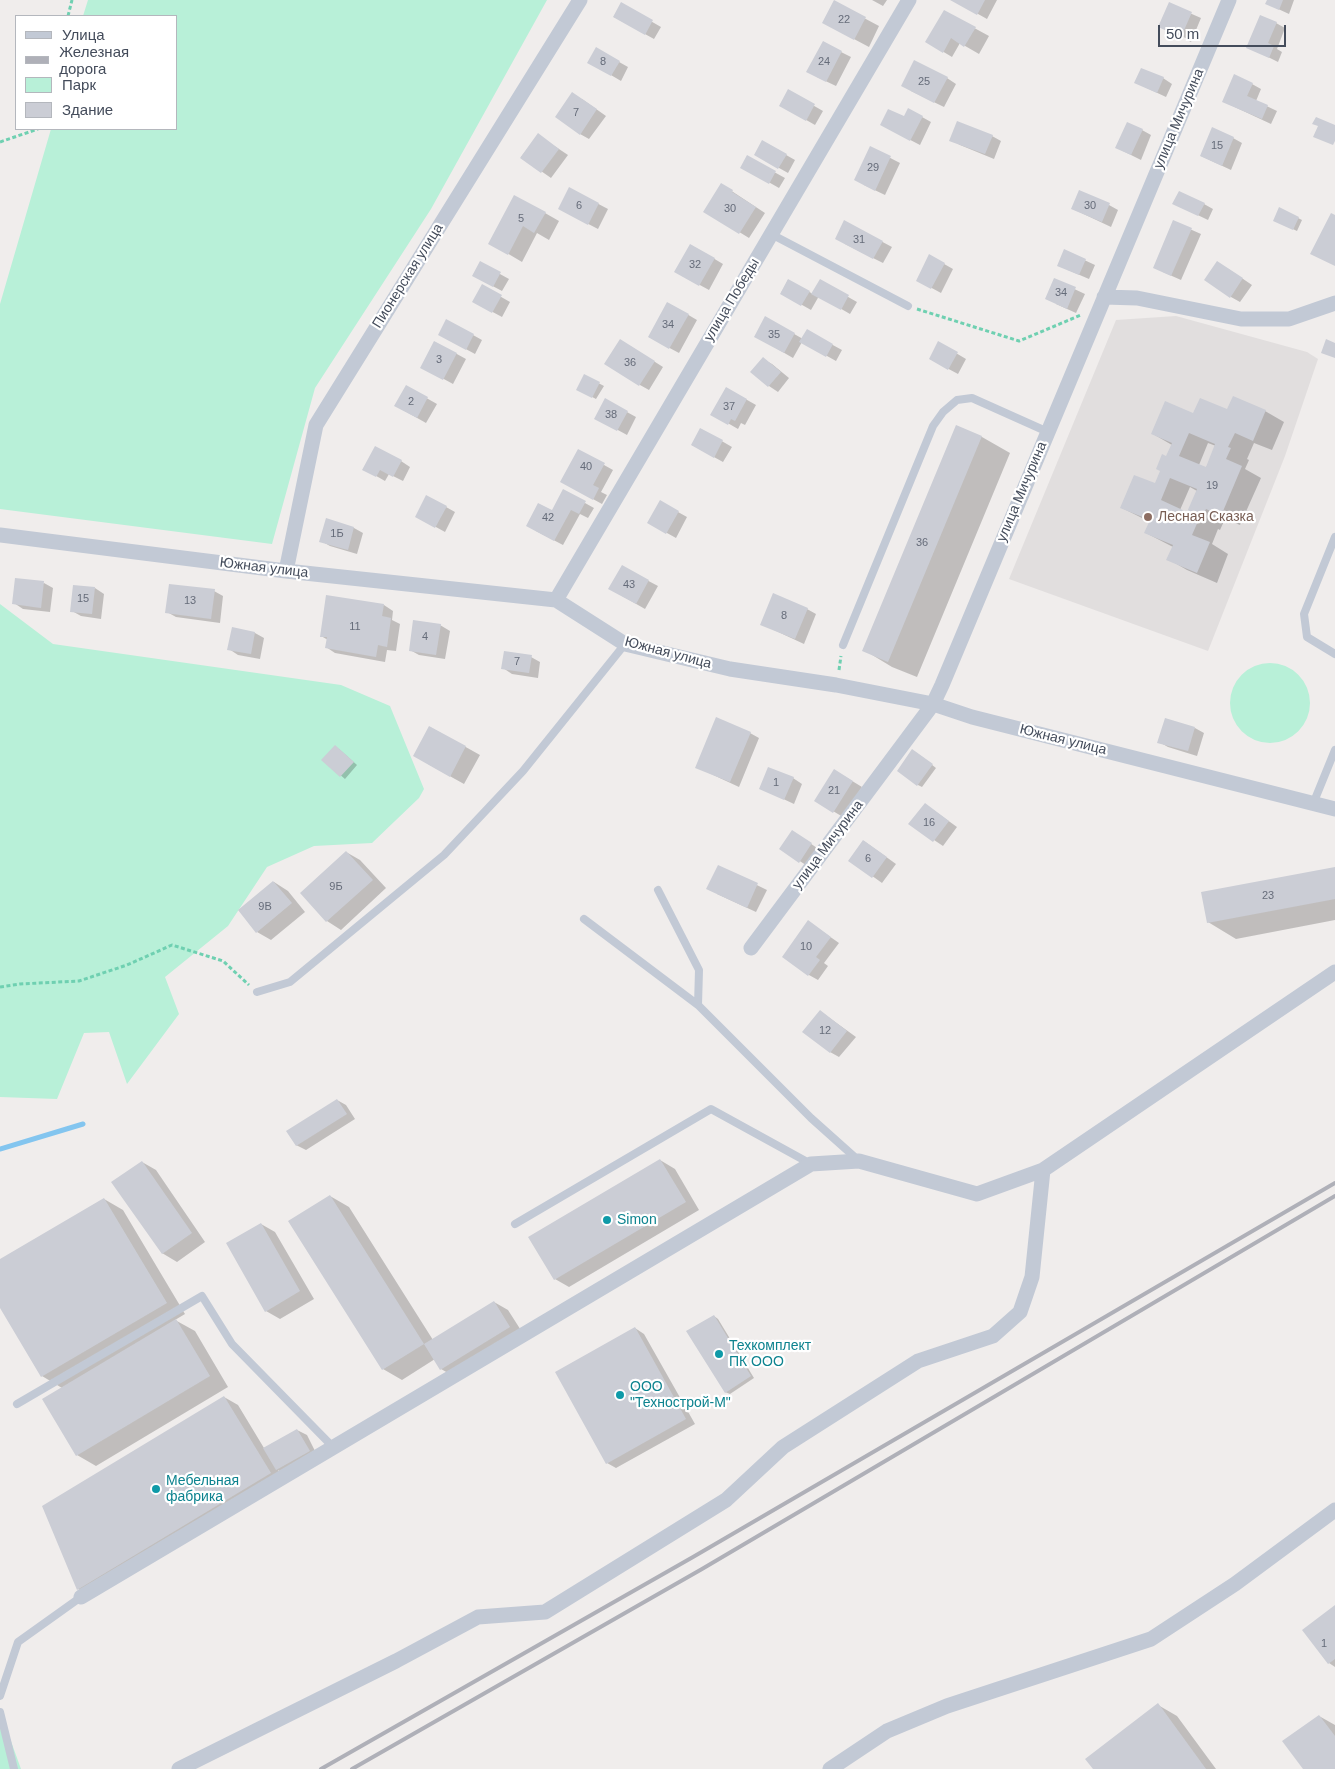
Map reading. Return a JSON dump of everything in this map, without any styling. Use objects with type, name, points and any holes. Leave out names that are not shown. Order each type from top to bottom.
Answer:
[{"type":"street","name":"Пионерская улица","points":[[286,571],[316,425],[580,0]]},
{"type":"street","name":"улица Победы","points":[[556,600],[909,0]]},
{"type":"street","name":"улица Мичурина","points":[[751,948],[932,704],[946,676],[1229,0]]},
{"type":"street","points":[[1102,302],[1137,298],[1241,319],[1290,319],[1335,303]]},
{"type":"street","name":"Южная улица","points":[[0,535],[286,571],[556,600],[625,644],[730,669],[836,685],[932,704],[972,717],[1335,809]]},
{"type":"street","points":[[81,1597],[811,1164],[859,1161],[977,1194],[1044,1170],[1335,972]]},
{"type":"street","points":[[179,1769],[478,1618],[544,1612],[726,1500],[783,1447],[918,1361],[993,1336],[1020,1312],[1032,1277],[1044,1170]]},
{"type":"street","points":[[830,1769],[887,1731],[947,1706],[1151,1639],[1235,1584],[1335,1510]]},
{"type":"lane","points":[[771,234],[908,306]]},
{"type":"lane","points":[[843,645],[933,426],[942,412],[956,400],[972,398],[1048,432]]},
{"type":"lane","points":[[1335,537],[1304,614],[1307,637],[1335,654]]},
{"type":"lane","points":[[257,992],[290,982],[444,855],[522,771],[625,644]]},
{"type":"lane","points":[[1313,804],[1335,750]]},
{"type":"lane","points":[[658,890],[699,970],[698,1005]]},
{"type":"lane","points":[[584,919],[698,1005],[811,1118],[859,1161]]},
{"type":"lane","points":[[515,1224],[711,1109],[811,1164]]},
{"type":"lane","points":[[17,1404],[202,1296],[232,1344],[334,1448]]},
{"type":"lane","points":[[0,1696],[18,1642],[81,1597]]},
{"type":"lane","points":[[0,1712],[14,1769]]},
{"type":"path","points":[[68,15],[72,0]]},
{"type":"path","points":[[0,142],[35,130]]},
{"type":"path","points":[[908,306],[1019,341],[1102,302]]},
{"type":"path","points":[[836,685],[843,645]]},
{"type":"path","points":[[0,987],[79,981],[127,965],[172,944],[223,961],[257,992]]},
{"type":"shaded area","name":"Лесная Сказка","points":[[1176,316],[1307,352],[1318,359],[1285,456],[1208,651],[1009,579],[1116,320]]},
{"type":"green space","points":[[88,0],[547,0],[431,209],[315,388],[272,544],[0,509],[0,304],[51,130],[178,130],[178,15],[83,15]]},
{"type":"green space","points":[[0,604],[53,644],[341,685],[390,706],[424,789],[419,798],[372,843],[314,846],[267,867],[228,926],[165,977],[179,1014],[127,1084],[109,1032],[84,1033],[57,1099],[0,1097]]},
{"type":"green space","points":[[1270,663],[1285,666],[1298,675],[1307,688],[1310,703],[1307,718],[1298,731],[1285,740],[1270,743],[1255,740],[1242,731],[1233,718],[1230,703],[1233,688],[1242,675],[1255,666]]},
{"type":"green space","points":[[0,1711],[21,1769],[0,1769]]},
{"type":"building","points":[[834,0],[866,17],[854,40],[822,23]]},
{"type":"building","points":[[950,0],[985,0],[977,15]]},
{"type":"building","points":[[1267,0],[1283,0],[1279,10],[1265,4]]},
{"type":"building","points":[[621,2],[653,20],[645,35],[613,17]]},
{"type":"building","points":[[1169,2],[1192,12],[1181,37],[1158,27]]},
{"type":"building","points":[[944,10],[976,27],[964,47],[951,38],[943,53],[925,42]]},
{"type":"building","points":[[1260,15],[1277,22],[1268,43],[1274,46],[1269,58],[1246,48]]},
{"type":"building","points":[[823,41],[842,51],[826,82],[806,72]]},
{"type":"building","points":[[596,47],[620,61],[611,76],[587,63]]},
{"type":"building","points":[[914,60],[948,77],[934,103],[901,86]]},
{"type":"building","points":[[1141,68],[1164,77],[1157,93],[1134,83]]},
{"type":"building","points":[[1234,74],[1253,83],[1247,96],[1268,105],[1262,119],[1222,102]]},
{"type":"building","points":[[788,89],[815,104],[806,121],[779,106]]},
{"type":"building","points":[[572,92],[597,109],[580,135],[555,117]]},
{"type":"building","points":[[908,108],[923,116],[910,141],[880,125],[888,109],[904,116]]},
{"type":"building","points":[[1316,117],[1335,125],[1335,141],[1333,145],[1313,137],[1318,126],[1312,124]]},
{"type":"building","points":[[957,121],[993,135],[985,154],[949,141]]},
{"type":"building","points":[[1127,122],[1143,129],[1131,155],[1115,148]]},
{"type":"building","points":[[1212,127],[1234,137],[1222,166],[1200,156]]},
{"type":"building","points":[[538,133],[559,149],[541,173],[520,158]]},
{"type":"building","points":[[762,140],[787,154],[778,169],[754,155]]},
{"type":"building","points":[[870,146],[891,156],[875,191],[854,180]]},
{"type":"building","points":[[747,155],[776,171],[769,184],[740,168]]},
{"type":"building","points":[[721,183],[756,207],[739,234],[703,212]]},
{"type":"building","points":[[569,187],[599,203],[588,225],[558,209]]},
{"type":"building","points":[[1079,190],[1110,203],[1102,222],[1071,209]]},
{"type":"building","points":[[1179,191],[1205,203],[1198,216],[1172,204]]},
{"type":"building","points":[[514,195],[546,212],[534,233],[523,226],[508,255],[488,244]]},
{"type":"building","points":[[1279,207],[1299,217],[1293,230],[1273,221]]},
{"type":"building","points":[[1331,213],[1335,215],[1335,266],[1310,254]]},
{"type":"building","points":[[844,220],[883,241],[873,259],[835,239]]},
{"type":"building","points":[[1173,220],[1192,228],[1171,276],[1153,268]]},
{"type":"building","points":[[690,244],[715,258],[699,286],[674,272]]},
{"type":"building","points":[[1064,249],[1086,259],[1079,275],[1057,266]]},
{"type":"building","points":[[929,254],[945,263],[931,289],[916,281]]},
{"type":"building","points":[[480,261],[501,272],[493,287],[472,276]]},
{"type":"building","points":[[1217,261],[1243,278],[1230,298],[1204,280]]},
{"type":"building","points":[[1054,278],[1076,287],[1067,309],[1045,299]]},
{"type":"building","points":[[788,279],[810,291],[801,306],[780,294]]},
{"type":"building","points":[[820,279],[849,295],[841,310],[811,294]]},
{"type":"building","points":[[482,284],[502,295],[492,313],[472,302]]},
{"type":"building","points":[[667,302],[689,314],[669,349],[648,337]]},
{"type":"building","points":[[765,316],[795,333],[784,353],[754,337]]},
{"type":"building","points":[[446,319],[474,334],[466,350],[438,335]]},
{"type":"building","points":[[807,329],[833,344],[826,357],[799,342]]},
{"type":"building","points":[[620,339],[655,361],[639,386],[604,364]]},
{"type":"building","points":[[1326,339],[1335,343],[1335,358],[1321,353]]},
{"type":"building","points":[[434,341],[457,353],[443,380],[420,368]]},
{"type":"building","points":[[938,341],[958,352],[948,370],[929,359]]},
{"type":"building","points":[[763,357],[781,372],[768,387],[750,372]]},
{"type":"building","points":[[584,374],[600,382],[592,398],[576,390]]},
{"type":"building","points":[[406,385],[428,397],[417,418],[394,406]]},
{"type":"building","points":[[726,387],[747,399],[735,421],[731,419],[728,425],[710,415]]},
{"type":"building","points":[[1233,396],[1266,410],[1253,441],[1235,433],[1228,447],[1231,448],[1226,459],[1242,466],[1221,516],[1206,509],[1192,535],[1210,542],[1197,573],[1166,560],[1173,545],[1144,533],[1150,520],[1120,508],[1134,475],[1155,483],[1160,471],[1156,469],[1162,454],[1166,456],[1172,443],[1151,434],[1165,401],[1193,413],[1200,398],[1227,409]],"holes":[[[1189,433],[1215,444],[1206,467],[1179,456]],[[1170,478],[1197,489],[1187,512],[1161,500]]]},
{"type":"building","points":[[605,398],[628,411],[617,431],[594,419]]},
{"type":"building","points":[[956,425],[982,436],[888,662],[862,651]]},
{"type":"building","points":[[700,428],[723,440],[714,458],[691,445]]},
{"type":"building","points":[[375,446],[402,460],[393,477],[380,470],[376,477],[362,470]]},
{"type":"building","points":[[578,449],[605,463],[593,485],[599,488],[593,500],[560,482]]},
{"type":"building","points":[[563,489],[586,501],[579,514],[571,510],[554,541],[526,526],[538,503],[552,510]]},
{"type":"building","points":[[426,495],[447,506],[435,528],[415,517]]},
{"type":"building","points":[[660,500],[679,511],[666,534],[647,523]]},
{"type":"building","points":[[326,518],[354,527],[348,550],[319,542]]},
{"type":"building","points":[[622,565],[649,580],[636,604],[608,589]]},
{"type":"building","points":[[15,578],[44,581],[41,608],[12,604]]},
{"type":"building","points":[[169,584],[215,589],[211,619],[165,613]]},
{"type":"building","points":[[73,585],[95,587],[92,614],[70,612]]},
{"type":"building","points":[[773,593],[808,608],[795,639],[760,625]]},
{"type":"building","points":[[326,595],[384,604],[382,616],[391,618],[387,647],[378,645],[376,657],[325,648],[327,637],[320,637]]},
{"type":"building","points":[[413,620],[441,624],[436,655],[409,651]]},
{"type":"building","points":[[232,627],[255,632],[251,654],[227,650]]},
{"type":"building","points":[[504,651],[532,655],[529,673],[501,669]]},
{"type":"building","points":[[716,717],[751,732],[730,782],[695,768]]},
{"type":"building","points":[[1165,718],[1195,727],[1188,751],[1157,743]]},
{"type":"building","points":[[429,726],[466,746],[450,777],[413,756]]},
{"type":"building","points":[[335,745],[354,762],[340,777],[321,760]]},
{"type":"building","points":[[912,749],[933,764],[917,786],[897,771]]},
{"type":"building","points":[[768,767],[794,777],[784,800],[759,789]]},
{"type":"building","points":[[834,769],[853,781],[833,813],[814,801]]},
{"type":"building","points":[[925,803],[949,821],[933,842],[908,824]]},
{"type":"building","points":[[792,830],[812,843],[799,863],[779,849]]},
{"type":"building","points":[[863,840],[887,857],[872,878],[848,861]]},
{"type":"building","points":[[346,851],[373,880],[326,922],[300,893]]},
{"type":"building","points":[[718,865],[758,883],[747,908],[706,889]]},
{"type":"building","points":[[1335,867],[1335,899],[1207,923],[1201,892]]},
{"type":"building","points":[[273,881],[292,903],[256,933],[238,910]]},
{"type":"building","points":[[808,920],[831,937],[816,957],[820,960],[808,976],[782,957]]},
{"type":"building","points":[[820,1010],[847,1031],[830,1053],[802,1032]]},
{"type":"building","points":[[337,1099],[347,1114],[296,1146],[286,1131]]},
{"type":"building","name":"Simon","points":[[660,1159],[686,1202],[554,1280],[528,1237]]},
{"type":"building","points":[[142,1161],[192,1233],[162,1254],[111,1182]]},
{"type":"building","points":[[330,1195],[424,1344],[382,1370],[288,1221]]},
{"type":"building","points":[[104,1198],[167,1303],[41,1377],[0,1308],[0,1259]]},
{"type":"building","points":[[261,1223],[300,1291],[265,1312],[226,1243]]},
{"type":"building","points":[[494,1301],[510,1327],[440,1370],[424,1344]]},
{"type":"building","name":"Техкомплект ПК ООО","points":[[714,1315],[751,1376],[725,1393],[686,1331]]},
{"type":"building","points":[[176,1319],[210,1376],[76,1456],[42,1399]]},
{"type":"building","name":"ООО \"Технострой-М\"","points":[[635,1327],[686,1419],[606,1464],[555,1372]]},
{"type":"building","name":"Мебельная фабрика","points":[[224,1396],[271,1473],[77,1590],[42,1506]]},
{"type":"building","points":[[297,1429],[310,1451],[276,1470],[263,1448]]},
{"type":"building","points":[[1335,1605],[1335,1659],[1328,1664],[1302,1630]]},
{"type":"building","points":[[1158,1703],[1206,1769],[1093,1769],[1085,1759]]},
{"type":"building","points":[[1319,1715],[1335,1736],[1335,1769],[1303,1769],[1282,1741]]},
{"type":"waterway","points":[[0,1149],[83,1124]]},
{"type":"railway","points":[[321,1769],[693,1557],[1335,1183]]},
{"type":"railway","points":[[352,1769],[702,1569],[1335,1196]]},
{"type":"place","name":"Лесная Сказка","points":[[1148,517]]},
{"type":"place","name":"Simon","points":[[607,1220]]},
{"type":"place","name":"Техкомплект ПК ООО","points":[[719,1354]]},
{"type":"place","name":"ООО \"Технострой-М\"","points":[[620,1395]]},
{"type":"place","name":"Мебельная фабрика","points":[[156,1489]]}]
